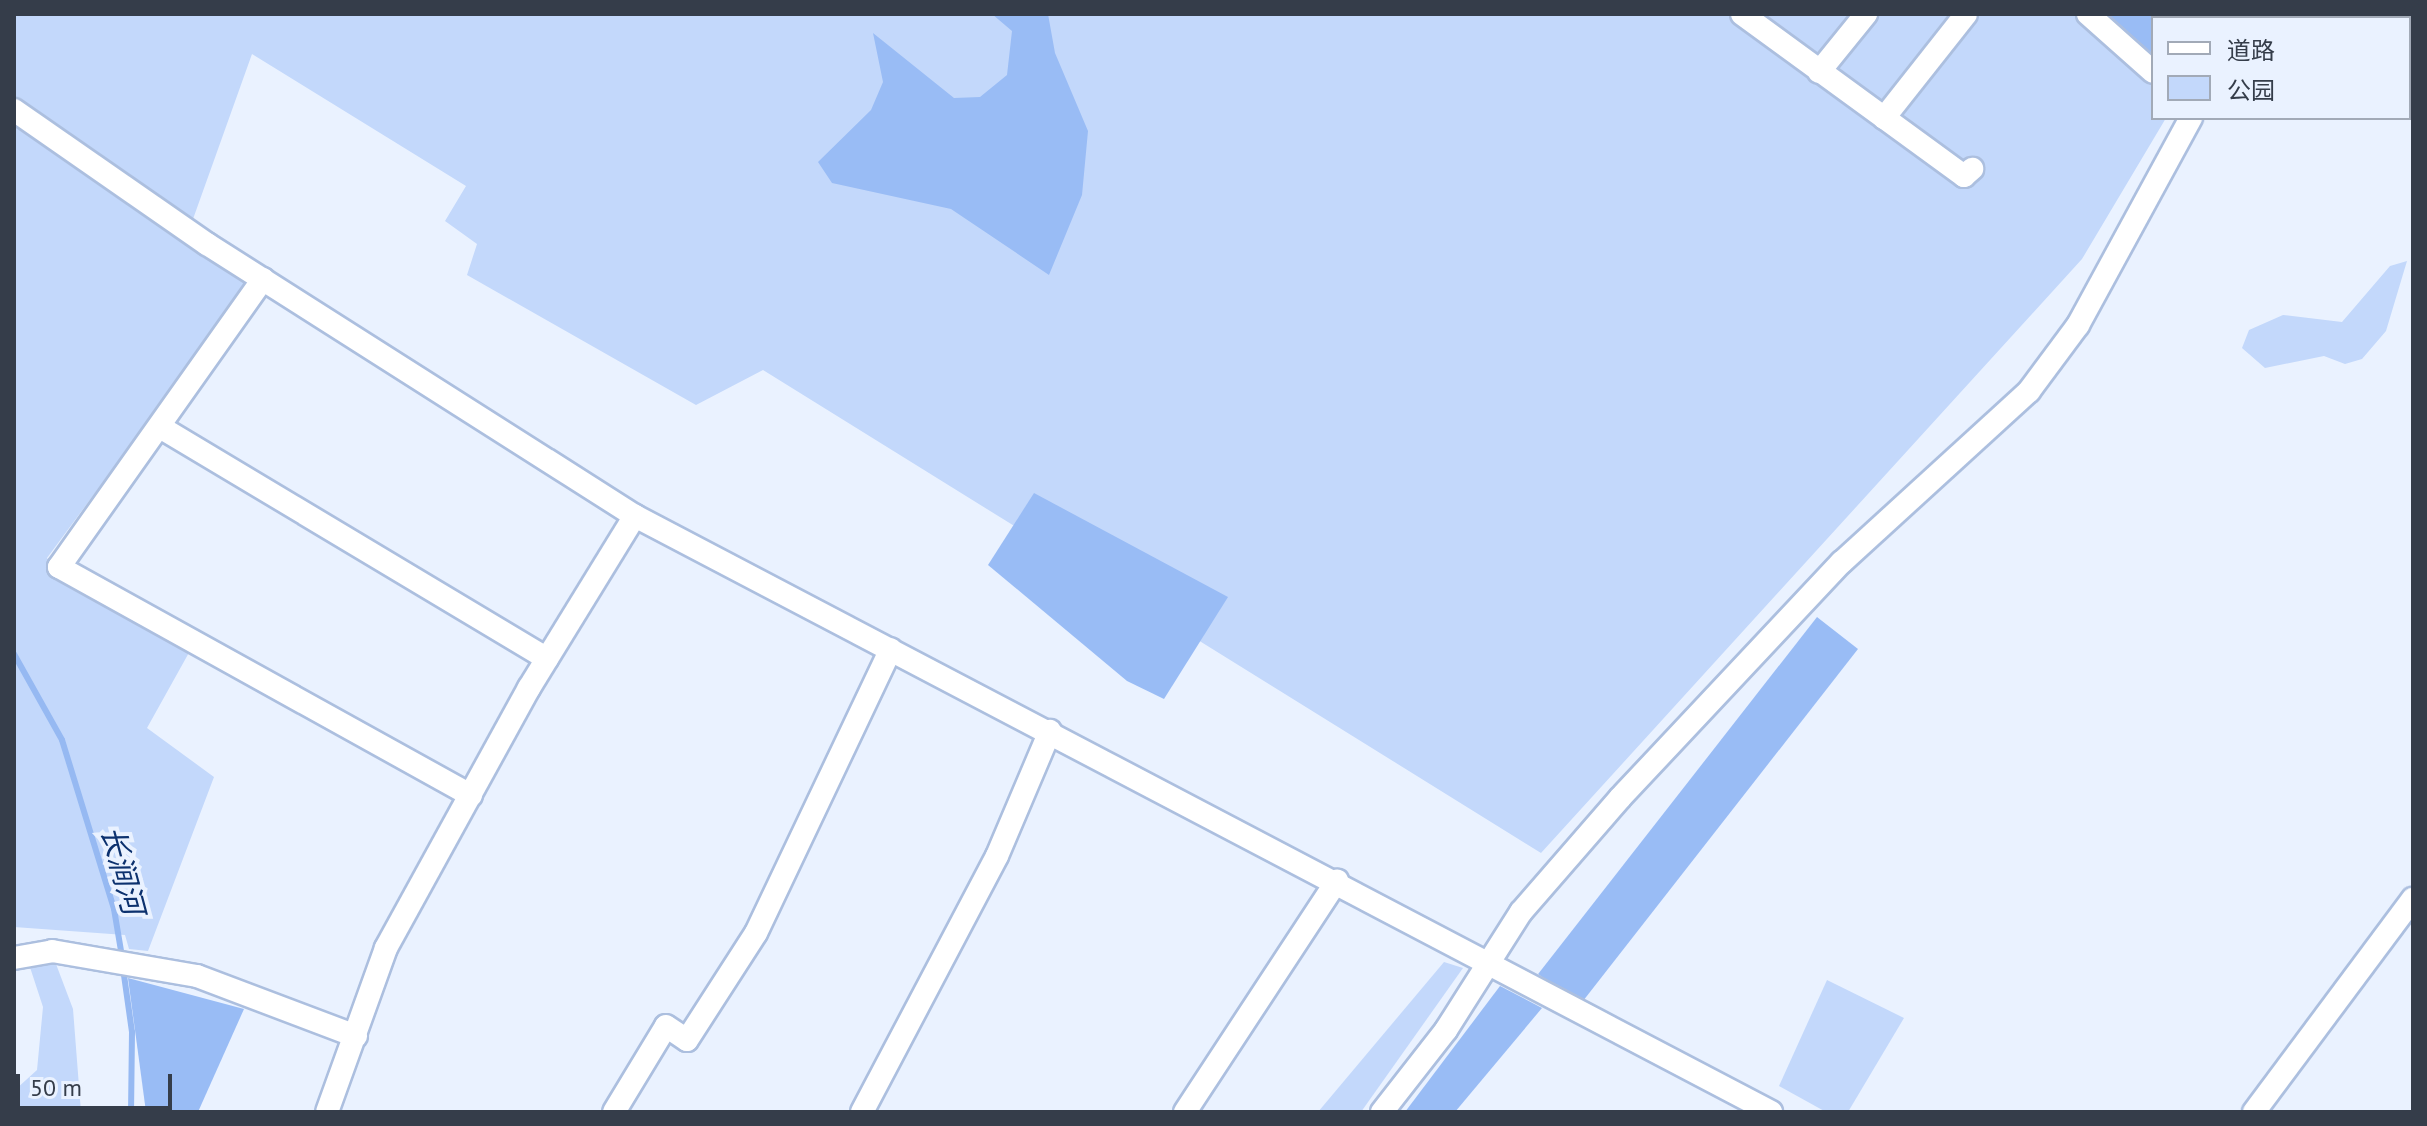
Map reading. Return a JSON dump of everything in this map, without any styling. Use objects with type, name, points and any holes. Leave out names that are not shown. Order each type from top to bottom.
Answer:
[{"type":"street","points":[[1819,72],[1866,14]]},
{"type":"street","points":[[1884,118],[1966,14]]},
{"type":"street","points":[[2088,14],[2151,70]]},
{"type":"street","points":[[1755,18],[1819,72],[1964,176],[1972,169]]},
{"type":"street","points":[[14,110],[207,244],[635,516],[1489,960],[1771,1112]]},
{"type":"street","points":[[1382,1112],[1521,912],[1620,798],[1842,562],[2029,391],[2078,325],[2190,120]]},
{"type":"street","points":[[263,279],[59,567],[471,795]]},
{"type":"street","points":[[160,427],[547,659]]},
{"type":"street","points":[[327,1112],[386,948],[547,659],[635,516]]},
{"type":"street","points":[[614,1112],[666,1026],[687,1040],[756,933],[891,649]]},
{"type":"street","points":[[862,1112],[997,856],[1050,731]]},
{"type":"street","points":[[1185,1112],[1337,881]]},
{"type":"street","points":[[2254,1112],[2413,899]]},
{"type":"street","points":[[14,958],[52,951],[197,976],[356,1036]]},
{"type":"green space","points":[[14,14],[2227,14],[2151,16],[2151,120],[2165,120],[2082,259],[1541,853],[763,370],[696,405],[467,275],[477,244],[445,221],[466,186],[252,54],[188,233],[254,277],[47,558],[60,575],[191,649],[147,728],[214,777],[148,951],[129,949],[125,935],[14,927]]},
{"type":"green space","points":[[2407,261],[2386,331],[2362,359],[2345,364],[2324,356],[2265,368],[2242,348],[2249,330],[2283,315],[2342,322],[2390,266]]},
{"type":"green space","points":[[25,952],[56,964],[73,1009],[81,1112],[16,1112],[15,1090],[37,1070],[43,1007]]},
{"type":"green space","points":[[1444,962],[1463,968],[1361,1112],[1318,1112]]},
{"type":"green space","points":[[1827,980],[1904,1018],[1848,1112],[1826,1112],[1779,1086]]},
{"type":"shaded area","points":[[992,14],[1048,14],[1055,53],[1088,131],[1082,195],[1049,275],[951,209],[832,183],[818,162],[871,110],[883,82],[873,33],[954,98],[980,97],[1007,75],[1012,31]]},
{"type":"shaded area","points":[[2106,14],[2240,14],[2151,16],[2151,53]]},
{"type":"shaded area","points":[[2272,14],[2413,14],[2413,91],[2411,16]]},
{"type":"shaded area","points":[[1034,493],[1228,597],[1164,699],[1127,681],[988,565]]},
{"type":"shaded area","points":[[1817,617],[1858,649],[1579,1006],[1538,974]]},
{"type":"shaded area","points":[[128,978],[244,1009],[198,1112],[146,1112]]},
{"type":"shaded area","points":[[1500,986],[1542,1008],[1455,1112],[1405,1112]]},
{"type":"waterway","name":"长涧河","points":[[14,654],[62,740],[114,909],[122,957]]},
{"type":"waterway","name":"长涧河","points":[[123,968],[132,1032],[131,1112]]}]
